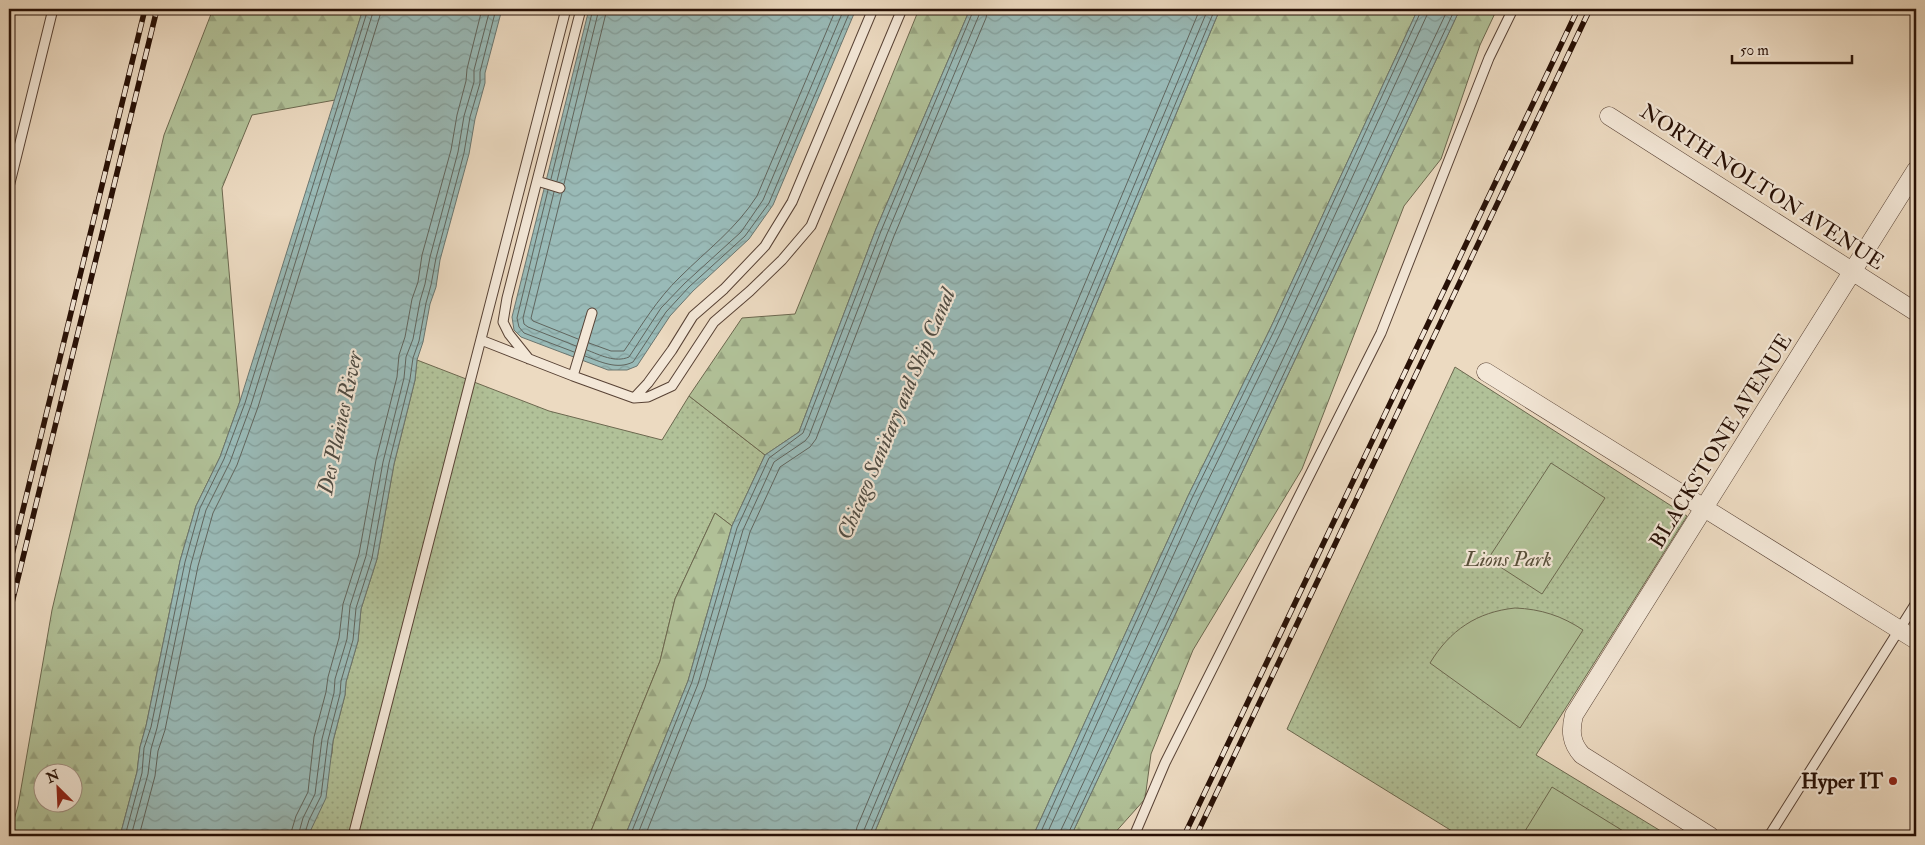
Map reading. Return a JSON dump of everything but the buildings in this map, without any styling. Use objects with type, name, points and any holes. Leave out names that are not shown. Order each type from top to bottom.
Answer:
[{"type":"street","name":"NORTH NOLTON AVENUE","points":[[1609,116],[1916,312]]},
{"type":"street","name":"BLACKSTONE AVENUE","points":[[1710,836],[1582,755],[1575,748],[1572,738],[1571,726],[1574,715],[1854,273],[1916,170]]},
{"type":"street","points":[[1486,372],[1916,640]]},
{"type":"lane","points":[[9,187],[53,9]]},
{"type":"lane","points":[[353,836],[566,9]]},
{"type":"lane","points":[[530,359],[509,334],[503,322],[507,298],[581,9]]},
{"type":"lane","points":[[634,398],[672,350],[693,316],[724,289],[765,246],[792,202],[873,9]]},
{"type":"lane","points":[[481,340],[634,398],[648,396],[672,386],[714,322],[782,260],[812,226],[902,9]]},
{"type":"lane","points":[[1134,836],[1164,763],[1380,333],[1489,58],[1513,9]]},
{"type":"lane","points":[[537,181],[560,188]]},
{"type":"lane","points":[[573,376],[592,313]]},
{"type":"lane","points":[[1769,836],[1916,603]]},
{"type":"green space","points":[[213,9],[363,9],[335,100],[252,115],[222,188],[240,401],[220,457],[196,506],[180,561],[140,747],[137,772],[120,836],[9,836],[18,806],[52,610],[164,135]]},
{"type":"green space","points":[[919,9],[970,9],[876,229],[799,432],[765,455],[689,396],[742,318],[795,314]]},
{"type":"green space","points":[[1220,9],[1418,9],[1271,327],[1188,496],[1033,836],[873,836]]},
{"type":"green space","points":[[1460,9],[1497,9],[1480,45],[1441,159],[1404,206],[1302,469],[1193,650],[1151,754],[1145,799],[1112,836],[1071,836]]},
{"type":"green space","points":[[417,360],[549,411],[662,440],[689,396],[765,455],[732,526],[715,513],[675,599],[660,661],[589,836],[308,836],[332,753],[333,741],[345,695],[346,682],[358,641],[361,609],[377,559],[394,464],[415,380]]},
{"type":"green space","name":"Lions Park","points":[[1455,367],[1687,516],[1536,755],[1669,836],[1460,836],[1287,729]]},
{"type":"green space","points":[[1551,463],[1605,498],[1542,594],[1488,559]]},
{"type":"green space","points":[[715,513],[732,526],[688,681],[625,836],[589,836],[660,661],[675,599]]},
{"type":"green space","points":[[1515,608],[1551,614],[1583,630],[1520,728],[1430,663],[1446,641],[1466,625],[1488,614]]},
{"type":"green space","points":[[1552,787],[1628,834],[1626,836],[1522,836]]},
{"type":"water","name":"Des Plaines River","points":[[363,9],[502,9],[485,73],[485,83],[475,119],[469,154],[440,260],[436,287],[430,304],[423,342],[417,360],[415,380],[394,464],[377,559],[361,609],[358,641],[346,682],[345,695],[333,741],[326,798],[308,836],[120,836],[137,772],[140,747],[180,561],[196,506],[220,457],[240,401]]},
{"type":"water","points":[[589,9],[856,9],[773,205],[749,239],[693,291],[670,316],[637,366],[627,370],[608,370],[521,337],[514,330],[512,317]]},
{"type":"water","name":"Chicago Sanitary and Ship Canal","points":[[970,9],[1220,9],[873,836],[625,836],[688,681],[732,526],[765,455],[799,432],[876,229]]},
{"type":"water","points":[[1418,9],[1460,9],[1071,836],[1033,836],[1188,496],[1271,327]]},
{"type":"railway","points":[[9,567],[145,9]]},
{"type":"railway","points":[[9,615],[157,9]]},
{"type":"railway","points":[[1184,836],[1578,9]]},
{"type":"railway","points":[[1196,836],[1590,9]]},
{"type":"place","name":"Hyper IT","points":[[1893,781]]}]
